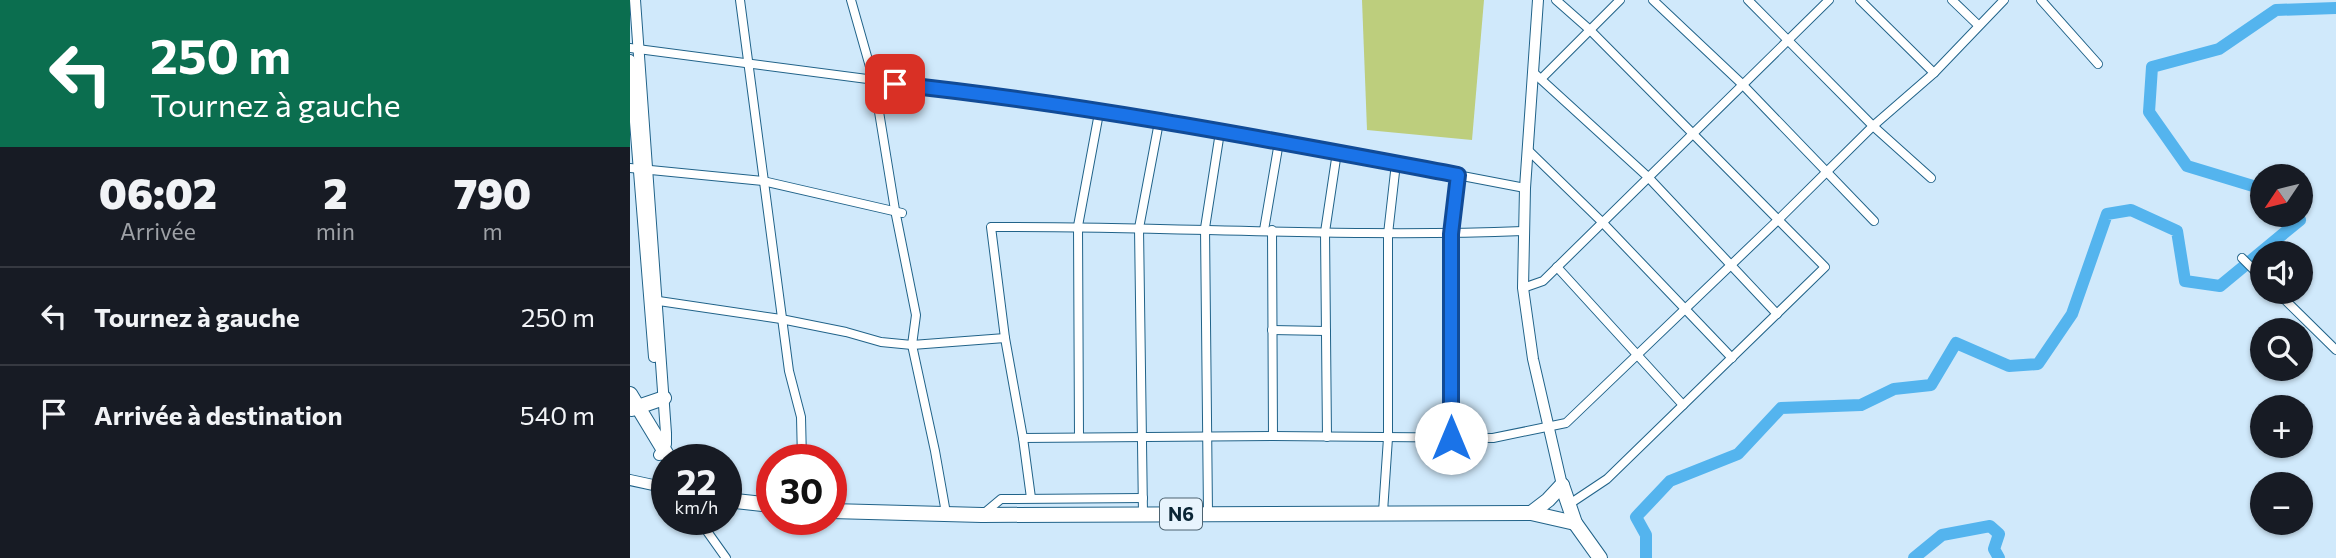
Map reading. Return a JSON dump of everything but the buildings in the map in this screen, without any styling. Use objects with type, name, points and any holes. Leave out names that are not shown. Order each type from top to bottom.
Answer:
[{"type":"highway","points":[[657,444],[632,405],[660,399]]},
{"type":"highway","points":[[1562,485],[1575,523],[1600,557]]},
{"type":"highway","points":[[1531,513],[1562,485]]},
{"type":"highway","name":"N6","points":[[847,511],[982,515],[1531,513],[1575,523]]},
{"type":"main road","points":[[635,0],[634,49],[639,170]]},
{"type":"main road","points":[[1538,0],[1538,76],[1525,188],[1523,288],[1533,359],[1562,485]]},
{"type":"main road","points":[[630,60],[654,301],[660,399],[666,433],[664,444]]},
{"type":"main road","points":[[630,480],[651,485]]},
{"type":"street","points":[[740,0],[781,319],[789,372],[801,417],[802,444]]},
{"type":"street","points":[[851,0],[874,81],[916,315],[912,345],[946,513]]},
{"type":"street","points":[[1556,0],[1590,30],[1825,267],[1607,479],[1568,505]]},
{"type":"street","points":[[1620,0],[1538,76],[1648,177],[1777,314]]},
{"type":"street","points":[[1653,0],[1742,84],[1874,221]]},
{"type":"street","points":[[1748,0],[1873,126],[1931,178]]},
{"type":"street","points":[[1523,288],[1543,281],[1829,0]]},
{"type":"street","points":[[1860,0],[1934,73]]},
{"type":"street","points":[[1952,0],[1978,25]]},
{"type":"street","points":[[1023,438],[1493,438],[1566,423],[1778,220],[1826,170],[1934,73],[2004,0]]},
{"type":"street","points":[[2041,0],[2098,64]]},
{"type":"street","points":[[634,49],[959,91],[1159,122],[1525,188]]},
{"type":"street","points":[[1079,436],[1078,226],[1099,113]]},
{"type":"street","points":[[1143,514],[1139,228],[1159,122]]},
{"type":"street","points":[[1208,514],[1205,228],[1220,132]]},
{"type":"street","points":[[1273,436],[1268,230],[1279,142]]},
{"type":"street","points":[[1528,150],[1602,222],[1732,358]]},
{"type":"street","points":[[1327,437],[1325,232],[1337,152]]},
{"type":"street","points":[[1383,512],[1388,438],[1388,234],[1396,163]]},
{"type":"street","points":[[639,170],[763,181],[898,211]]},
{"type":"street","points":[[1451,438],[1451,234],[1458,175]]},
{"type":"street","points":[[1031,498],[1005,338],[991,227],[1205,228],[1388,234],[1523,232]]},
{"type":"street","points":[[2242,258],[2250,266]]},
{"type":"street","points":[[1557,267],[1683,405]]},
{"type":"street","points":[[654,301],[781,319],[846,331],[881,342],[912,345],[1005,338]]},
{"type":"street","points":[[2289,304],[2336,350]]},
{"type":"street","points":[[1272,330],[1326,331]]},
{"type":"street","points":[[982,515],[1001,499],[1143,498]]},
{"type":"street","points":[[710,535],[726,558]]},
{"type":"green space","points":[[1362,0],[1484,0],[1472,140],[1367,130]]},
{"type":"waterway","points":[[2250,185],[2187,166],[2149,112],[2152,67],[2219,49],[2276,10],[2336,8]]},
{"type":"waterway","points":[[1646,558],[1646,535],[1636,517],[1670,481],[1738,454],[1781,408],[1861,405],[1894,389],[1931,385],[1956,343],[2009,366],[2038,364],[2072,314],[2107,214],[2131,210],[2177,231],[2185,281],[2220,286],[2290,228]]},
{"type":"waterway","points":[[1914,558],[1942,535],[1990,526],[1999,534],[1994,549],[1999,558]]},
{"type":"route","points":[[895,84],[959,91],[1159,122],[1458,175],[1451,234],[1451,438]]}]
